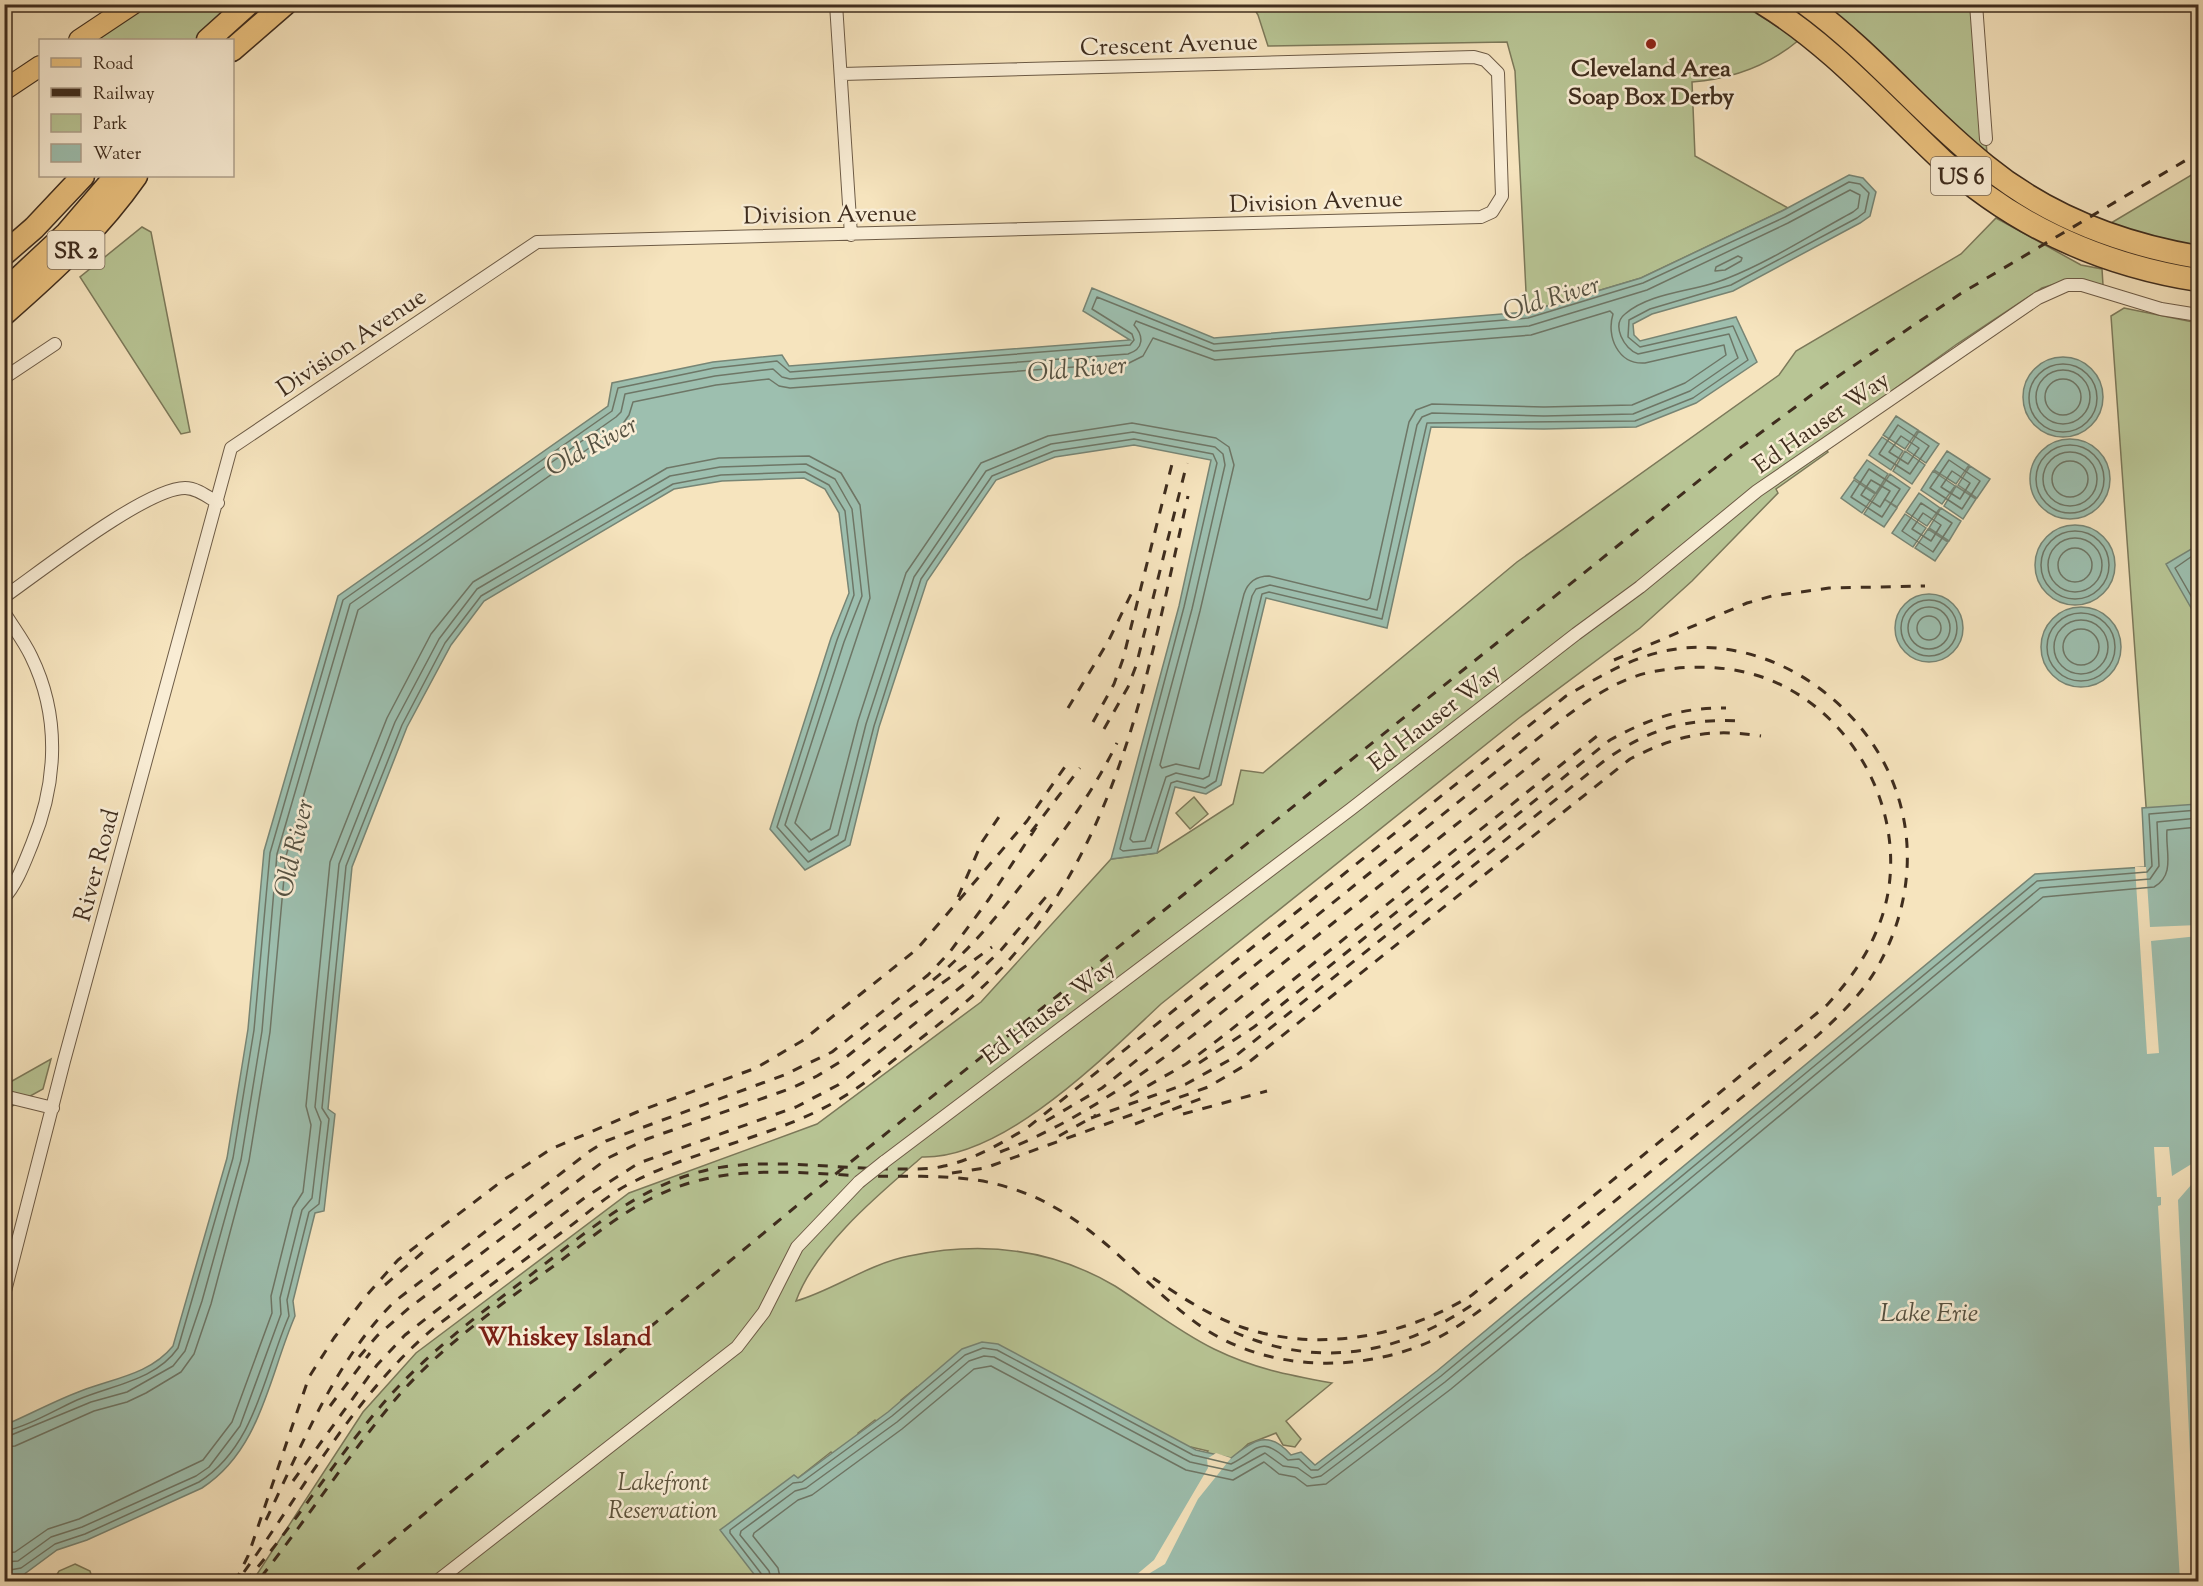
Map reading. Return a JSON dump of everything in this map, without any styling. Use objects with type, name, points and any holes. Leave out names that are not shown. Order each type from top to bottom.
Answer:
[{"type":"highway","points":[[209,39],[248,4]]},
{"type":"highway","points":[[234,49],[285,4]]},
{"type":"highway","name":"US 6","points":[[1764,4],[1831,53],[1941,158],[2001,207],[2036,227],[2089,252],[2144,270],[2199,280]]},
{"type":"highway","name":"US 6","points":[[1806,4],[1853,41],[1965,149],[2022,192],[2064,216],[2108,234],[2146,246],[2199,257]]},
{"type":"highway","name":"SR 2","points":[[4,254],[40,222],[82,177]]},
{"type":"highway","points":[[4,279],[58,231],[104,177]]},
{"type":"highway","points":[[4,292],[67,233],[115,177]]},
{"type":"highway","name":"SR 2","points":[[4,314],[80,245],[135,177]]},
{"type":"main road","points":[[80,39],[133,4]]},
{"type":"main road","points":[[4,90],[39,67]]},
{"type":"street","points":[[836,4],[851,235]]},
{"type":"street","points":[[1976,4],[1986,139]]},
{"type":"street","name":"Crescent Avenue","points":[[842,74],[1474,57],[1485,60],[1494,68],[1498,80],[1502,196],[1492,212]]},
{"type":"street","name":"Division Avenue","points":[[231,448],[537,242],[1481,217],[1492,212]]},
{"type":"street","name":"Ed Hauser Way","points":[[436,1581],[721,1362],[737,1347],[764,1312],[797,1247],[859,1182],[1640,587],[1757,491],[2038,298],[2067,285],[2082,285],[2161,309],[2199,315]]},
{"type":"street","points":[[4,378],[55,344]]},
{"type":"street","name":"River Road","points":[[4,1295],[10,1247],[53,1108],[231,448]]},
{"type":"street","points":[[4,597],[104,526],[156,495],[171,489],[188,488],[205,494],[218,503]]},
{"type":"street","points":[[4,612],[31,656],[46,701],[53,745],[45,812],[28,854],[4,898]]},
{"type":"street","points":[[4,1095],[53,1108]]},
{"type":"street","points":[[4,1573],[6,1581]]},
{"type":"green space","points":[[133,5],[248,5],[209,39],[81,39]]},
{"type":"green space","points":[[1252,5],[1743,5],[1799,40],[1775,57],[1749,70],[1721,78],[1692,82],[1695,156],[1788,208],[1641,278],[1527,312],[1515,71],[1507,42],[1268,46],[1258,15]]},
{"type":"green space","points":[[1806,5],[1976,5],[1988,168]]},
{"type":"green space","points":[[2198,171],[2198,247],[2127,231],[2111,223]]},
{"type":"green space","name":"Lakefront Reservation","points":[[1996,218],[2081,265],[2102,269],[2103,285],[2071,279],[2042,288],[1957,344],[1821,442],[1828,452],[1776,489],[1778,493],[1692,581],[1640,628],[1519,718],[1161,1004],[1111,1051],[1051,1101],[1019,1123],[986,1141],[953,1153],[922,1157],[868,1205],[833,1241],[805,1281],[796,1301],[879,1265],[936,1251],[989,1249],[1015,1251],[1066,1263],[1115,1286],[1188,1335],[1229,1356],[1272,1370],[1332,1383],[1286,1421],[1301,1439],[1295,1447],[1283,1445],[1276,1433],[1248,1444],[1164,1524],[1208,1451],[1191,1447],[1024,1516],[917,1387],[901,1400],[1049,1581],[1007,1581],[875,1420],[858,1433],[980,1581],[938,1581],[831,1452],[798,1478],[796,1581],[252,1582],[363,1412],[416,1353],[629,1193],[817,1124],[981,1002],[1111,859],[1157,853],[1233,804],[1241,770],[1263,773],[1517,562],[1779,375],[1796,351],[1961,254]]},
{"type":"green space","points":[[142,227],[151,232],[190,432],[181,434],[80,277]]},
{"type":"green space","points":[[2124,308],[2198,323],[2198,914],[2154,918],[2111,316]]},
{"type":"green space","points":[[1194,797],[1208,814],[1190,829],[1176,813]]},
{"type":"green space","points":[[51,1059],[43,1089],[5,1110],[5,1085]]},
{"type":"green space","points":[[75,1564],[90,1571],[93,1581],[53,1581],[59,1571]]},
{"type":"water","name":"Old River","points":[[1849,175],[1863,178],[1876,192],[1870,216],[1860,223],[1733,291],[1652,314],[1633,324],[1634,335],[1640,341],[1736,317],[1757,362],[1696,403],[1636,427],[1544,429],[1431,427],[1387,628],[1266,598],[1221,785],[1206,794],[1175,787],[1157,853],[1111,859],[1179,606],[1211,460],[1134,445],[1055,457],[996,480],[927,581],[879,727],[850,845],[805,870],[770,829],[831,638],[849,593],[839,513],[825,489],[804,478],[722,481],[674,489],[484,601],[451,645],[407,727],[352,867],[328,1109],[335,1114],[324,1211],[315,1213],[293,1301],[295,1316],[270,1387],[250,1433],[238,1454],[222,1472],[202,1488],[87,1540],[57,1550],[23,1575],[5,1576],[5,1425],[76,1393],[144,1369],[173,1346],[227,1158],[248,1029],[264,851],[338,596],[608,406],[612,383],[713,362],[782,355],[789,366],[1130,340],[1083,311],[1092,288],[1214,338],[1527,312],[1641,278],[1782,211]]},
{"type":"water","points":[[2063,357],[2078,360],[2091,369],[2100,382],[2103,397],[2100,412],[2091,425],[2078,434],[2063,437],[2048,434],[2035,425],[2026,412],[2023,397],[2026,382],[2035,369],[2048,360]]},
{"type":"water","points":[[1896,416],[1918,430],[1905,449],[1883,435]]},
{"type":"water","points":[[1919,431],[1939,444],[1926,463],[1907,450]]},
{"type":"water","points":[[1882,437],[1903,451],[1891,470],[1869,455]]},
{"type":"water","points":[[2070,439],[2085,442],[2098,451],[2107,464],[2110,479],[2107,494],[2098,507],[2085,516],[2070,519],[2055,516],[2042,507],[2033,494],[2030,479],[2033,464],[2042,451],[2055,442]]},
{"type":"water","points":[[1905,451],[1925,465],[1912,484],[1893,471]]},
{"type":"water","points":[[1947,451],[1969,465],[1956,484],[1934,470]]},
{"type":"water","points":[[1867,460],[1888,474],[1876,493],[1854,478]]},
{"type":"water","points":[[1970,466],[1990,479],[1977,498],[1958,485]]},
{"type":"water","points":[[1933,471],[1955,486],[1942,504],[1921,490]]},
{"type":"water","points":[[1890,474],[1910,488],[1897,507],[1884,499],[1897,508],[1884,527],[1864,514]]},
{"type":"water","points":[[1854,480],[1875,494],[1862,513],[1841,498]]},
{"type":"water","points":[[1956,486],[1976,499],[1963,519],[1944,506]]},
{"type":"water","points":[[1919,493],[1940,508],[1927,526],[1906,512]]},
{"type":"water","points":[[1941,508],[1961,521],[1949,541],[1929,528]]},
{"type":"water","points":[[1905,514],[1926,528],[1913,547],[1892,533]]},
{"type":"water","points":[[2075,525],[2090,528],[2103,537],[2112,550],[2115,565],[2112,580],[2103,593],[2090,602],[2075,605],[2060,602],[2047,593],[2038,580],[2035,565],[2038,550],[2047,537],[2060,528]]},
{"type":"water","points":[[1928,529],[1948,542],[1935,561],[1915,548]]},
{"type":"water","points":[[2198,545],[2198,620],[2166,564]]},
{"type":"water","points":[[1922,594],[1936,594],[1948,599],[1958,609],[1963,628],[1958,647],[1948,657],[1936,662],[1922,662],[1910,657],[1900,647],[1895,635],[1895,621],[1900,609],[1910,599]]},
{"type":"water","points":[[2081,607],[2096,610],[2109,619],[2118,632],[2121,647],[2118,662],[2109,675],[2096,684],[2081,687],[2066,684],[2053,675],[2044,662],[2041,647],[2044,632],[2053,619],[2066,610]]},
{"type":"water","name":"Lake Erie","points":[[2198,804],[2198,1581],[760,1582],[720,1530],[794,1475],[798,1478],[888,1412],[962,1349],[982,1342],[998,1344],[1196,1450],[1231,1458],[1254,1442],[1268,1440],[1283,1447],[1291,1455],[1301,1452],[1315,1465],[1437,1371],[2035,874],[2145,867],[2142,808]]},
{"type":"pier","points":[[2135,867],[2146,867],[2150,927],[2198,925],[2198,936],[2151,941],[2159,1053],[2147,1054]]},
{"type":"pier","points":[[2154,1147],[2169,1147],[2172,1176],[2198,1160],[2198,1177],[2178,1200],[2196,1581],[2180,1581],[2158,1206],[2161,1205],[2161,1197],[2157,1197]]},
{"type":"pier","points":[[1216,1453],[1231,1458],[1198,1499],[1165,1564],[1150,1573],[1144,1581],[1129,1581],[1154,1560],[1208,1468],[1207,1459]]},
{"type":"railway","points":[[342,1582],[817,1189],[1732,454],[1825,385],[1960,294],[2198,153]]},
{"type":"railway","points":[[1093,722],[1114,684],[1123,659],[1173,460]]},
{"type":"railway","points":[[1104,729],[1128,687],[1136,666],[1187,463]]},
{"type":"railway","points":[[244,1572],[332,1443],[380,1381],[435,1327],[606,1198],[624,1187],[682,1161],[809,1115],[856,1089],[960,1007],[1010,959],[1057,897],[1086,844],[1110,789],[1147,673],[1188,496]]},
{"type":"railway","points":[[1068,708],[1109,640],[1135,586]]},
{"type":"railway","points":[[1614,660],[1747,603],[1772,596],[1829,588],[1925,586]]},
{"type":"railway","points":[[245,1582],[282,1537],[368,1421],[403,1382],[472,1320],[619,1209],[669,1182],[723,1167],[788,1164],[875,1169],[926,1169],[955,1163],[997,1145],[1027,1128],[1566,696],[1616,668],[1656,653],[1688,648],[1726,649],[1762,658],[1812,683],[1845,710],[1871,741],[1890,775],[1902,812],[1907,850],[1905,890],[1895,929],[1877,968],[1857,996],[1817,1036],[1491,1302],[1461,1324],[1429,1342],[1400,1353],[1369,1360],[1338,1363],[1276,1358],[1245,1349],[1217,1336],[1191,1319],[1108,1246],[1073,1219],[1032,1196],[992,1183],[946,1177],[786,1172],[745,1173],[705,1179],[657,1196],[614,1221],[497,1308],[436,1357],[381,1416],[257,1582]]},
{"type":"railway","points":[[1046,1121],[1102,1088],[1528,746],[1586,702],[1617,684],[1651,672],[1678,668],[1705,667],[1746,672],[1795,692],[1826,716],[1852,745],[1872,778],[1885,815],[1890,853],[1888,892],[1877,930],[1855,970],[1827,1005],[1472,1295],[1445,1310],[1388,1331],[1327,1340],[1296,1339],[1266,1334],[1225,1321],[1193,1304],[1153,1278]]},
{"type":"railway","points":[[1199,1063],[1254,1027],[1610,740],[1652,720],[1680,712],[1726,708]]},
{"type":"railway","points":[[1091,1118],[1186,1084],[1233,1058],[1620,750],[1652,733],[1668,728],[1702,721],[1740,721]]},
{"type":"railway","points":[[952,1173],[985,1168],[1208,1087],[1244,1066],[1630,759],[1678,739],[1709,733],[1761,736]]},
{"type":"railway","points":[[1130,1096],[1186,1064],[1223,1036],[1597,736]]},
{"type":"railway","points":[[933,980],[981,934],[1049,850],[1086,798],[1117,743]]},
{"type":"railway","points":[[1000,1152],[1074,1117],[1109,1096],[1176,1049],[1546,753]]},
{"type":"railway","points":[[235,1582],[248,1556],[309,1377],[334,1338],[366,1296],[398,1260],[502,1181],[551,1149],[637,1112],[756,1068],[802,1041],[917,949],[1027,821],[1069,761]]},
{"type":"railway","points":[[1031,832],[1080,768]]},
{"type":"railway","points":[[958,897],[982,842],[1003,811]]},
{"type":"railway","points":[[266,1520],[321,1405],[337,1377],[354,1350],[394,1302],[606,1141],[784,1075],[832,1052],[928,975],[949,953],[989,899],[1037,826]]},
{"type":"railway","points":[[293,1481],[377,1365],[405,1335],[437,1310],[587,1196],[639,1163],[796,1107],[838,1085],[972,978],[1001,950],[1050,892]]},
{"type":"railway","points":[[359,1357],[377,1336],[409,1308],[608,1158],[647,1139],[792,1088],[817,1076],[840,1062],[912,1005],[992,947]]},
{"type":"railway","points":[[1183,1114],[1267,1091]]},
{"type":"railway","points":[[1135,1124],[1205,1097]]},
{"type":"railway","points":[[1059,1136],[1096,1115]]},
{"type":"railway","points":[[385,1285],[430,1246]]},
{"type":"railway","points":[[1234,1332],[1265,1344],[1296,1350],[1326,1353],[1356,1351],[1415,1336],[1472,1305]]},
{"type":"railway","points":[[330,1406],[370,1353]]},
{"type":"place","name":"Cleveland Area Soap Box Derby","points":[[1651,44]]},
{"type":"district","name":"Whiskey Island","points":[[565,1336]]}]
